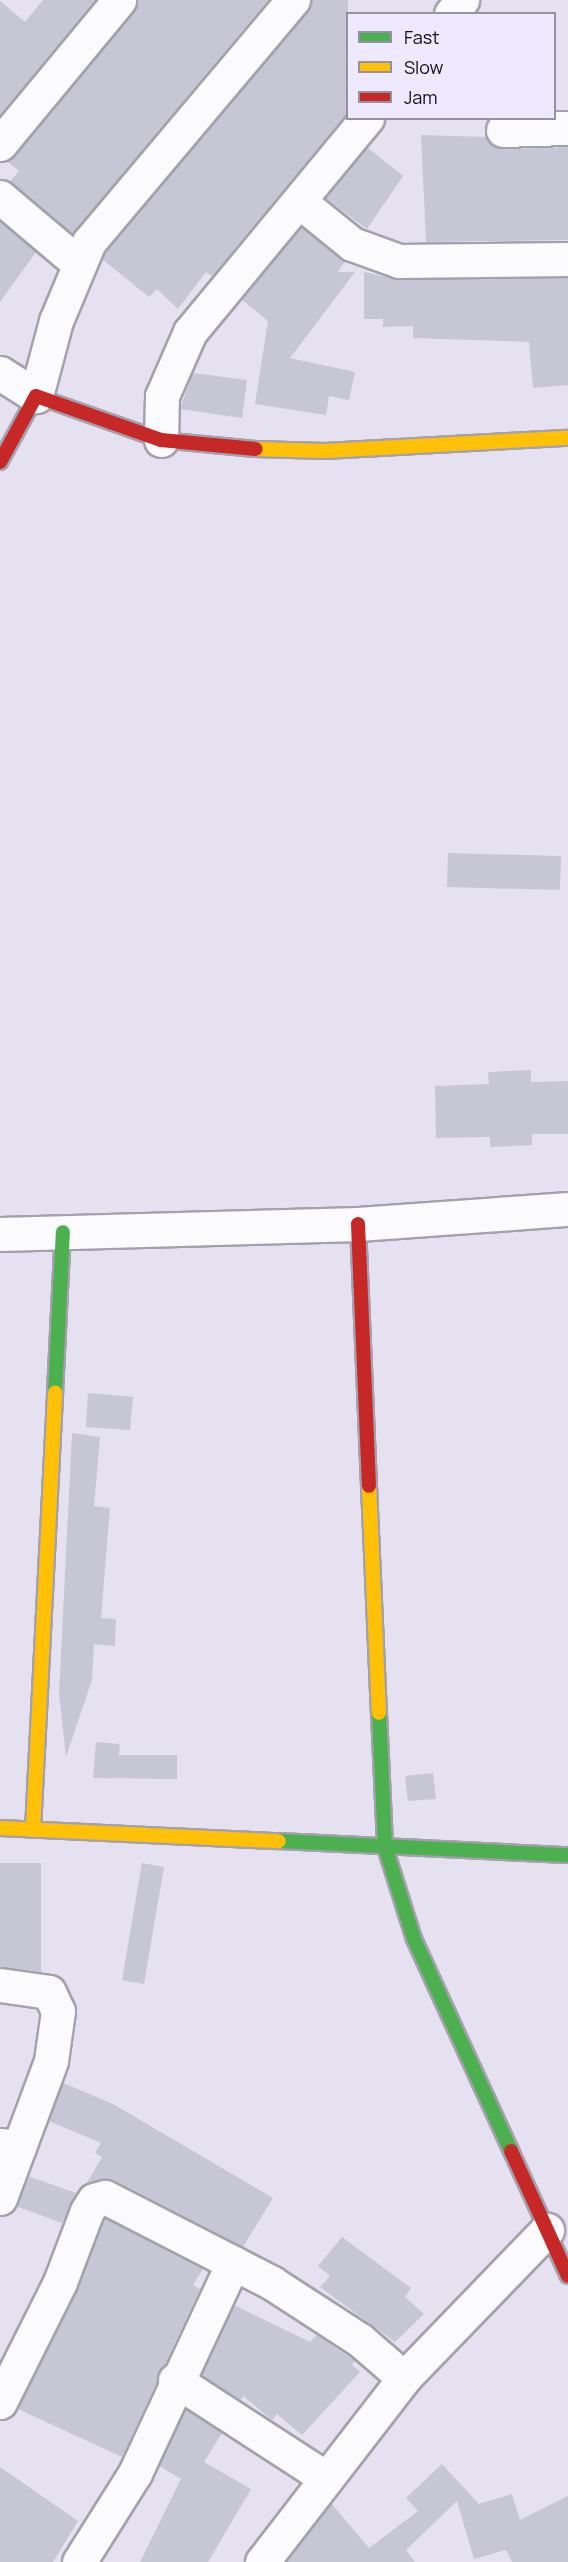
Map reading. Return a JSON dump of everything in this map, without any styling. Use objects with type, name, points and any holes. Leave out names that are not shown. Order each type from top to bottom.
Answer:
[{"type":"main road","points":[[0,462],[36,396],[161,440],[325,451],[568,438]]},
{"type":"main road","points":[[358,1224],[386,1847],[414,1939],[568,2276]]},
{"type":"main road","points":[[33,1830],[63,1232]]},
{"type":"main road","points":[[0,1828],[568,1855]]},
{"type":"street","points":[[0,144],[119,0]]},
{"type":"street","points":[[0,373],[36,396],[78,263],[293,0]]},
{"type":"street","points":[[453,12],[462,0]]},
{"type":"street","points":[[161,440],[162,396],[173,359],[190,332],[300,202],[365,120]]},
{"type":"street","points":[[503,130],[568,128]]},
{"type":"street","points":[[0,197],[78,263]]},
{"type":"street","points":[[300,202],[352,244],[399,261],[568,259]]},
{"type":"street","points":[[0,1234],[358,1224],[568,1209]]},
{"type":"street","points":[[0,1985],[49,1992],[58,2012],[51,2061],[9,2146],[0,2198]]},
{"type":"street","points":[[0,2402],[94,2200],[114,2198],[233,2264],[360,2340],[404,2378]]},
{"type":"street","points":[[262,2562],[404,2378],[547,2230]]},
{"type":"street","points":[[79,2562],[135,2473],[175,2380],[233,2264]]},
{"type":"street","points":[[175,2380],[326,2478]]},
{"type":"building","points":[[43,0],[95,0],[0,115],[0,1],[25,22]]},
{"type":"building","points":[[137,0],[268,0],[72,234],[10,181],[19,171],[7,161],[133,12]]},
{"type":"building","points":[[311,0],[348,0],[346,114],[212,276],[206,272],[178,309],[157,289],[149,297],[102,259],[105,252],[307,12]]},
{"type":"building","points":[[421,135],[486,137],[504,149],[568,147],[568,240],[426,242]]},
{"type":"building","points":[[367,147],[403,176],[367,229],[325,198]]},
{"type":"building","points":[[0,222],[36,252],[0,302]]},
{"type":"building","points":[[301,227],[345,261],[338,272],[355,272],[290,358],[355,372],[349,400],[329,396],[326,415],[255,404],[268,321],[241,299]]},
{"type":"building","points":[[364,272],[399,280],[568,278],[568,385],[533,388],[529,342],[413,338],[413,326],[383,327],[383,319],[364,319]]},
{"type":"building","points":[[193,373],[247,380],[242,418],[180,409]]},
{"type":"building","points":[[448,853],[561,856],[560,890],[447,887]]},
{"type":"building","points":[[531,1070],[531,1082],[568,1081],[568,1134],[532,1134],[532,1145],[490,1147],[490,1137],[436,1138],[435,1086],[489,1084],[488,1072]]},
{"type":"building","points":[[88,1393],[133,1397],[130,1430],[86,1427]]},
{"type":"building","points":[[72,1433],[100,1437],[94,1506],[110,1508],[101,1618],[116,1619],[115,1646],[94,1644],[92,1680],[66,1757],[59,1693]]},
{"type":"building","points":[[96,1742],[120,1744],[119,1755],[177,1755],[177,1779],[93,1778]]},
{"type":"building","points":[[433,1773],[436,1799],[408,1801],[405,1776]]},
{"type":"building","points":[[0,1863],[41,1863],[41,1972],[0,1967]]},
{"type":"building","points":[[142,1863],[164,1867],[144,1984],[122,1980]]},
{"type":"building","points":[[63,2083],[113,2104],[273,2198],[243,2247],[114,2180],[87,2183],[102,2157],[95,2153],[101,2143],[49,2121]]},
{"type":"building","points":[[28,2176],[76,2193],[62,2223],[16,2206]]},
{"type":"building","points":[[105,2218],[203,2269],[193,2285],[200,2289],[122,2457],[18,2409],[77,2290]]},
{"type":"building","points":[[342,2237],[411,2288],[405,2297],[424,2314],[395,2342],[320,2287],[330,2276],[318,2266]]},
{"type":"building","points":[[234,2305],[310,2342],[317,2335],[355,2361],[352,2365],[360,2372],[302,2435],[277,2414],[272,2420],[243,2396],[241,2400],[201,2375]]},
{"type":"building","points":[[185,2409],[222,2433],[204,2462],[251,2489],[208,2562],[140,2562],[181,2479],[159,2466]]},
{"type":"building","points":[[442,2464],[479,2504],[512,2494],[520,2520],[568,2496],[568,2562],[512,2562],[506,2550],[474,2559],[457,2501],[406,2550],[415,2562],[286,2562],[331,2503],[369,2548],[418,2511],[406,2498]]},
{"type":"building","points":[[0,2467],[78,2521],[53,2562],[0,2562]]},
{"type":"traffic: fast","points":[[55,1393],[63,1232]]},
{"type":"traffic: fast","points":[[379,1713],[385,1847],[414,1939],[511,2151]]},
{"type":"traffic: fast","points":[[279,1841],[568,1855]]},
{"type":"traffic: slow","points":[[256,449],[325,451],[568,438]]},
{"type":"traffic: slow","points":[[33,1830],[55,1393]]},
{"type":"traffic: slow","points":[[369,1486],[379,1713]]},
{"type":"traffic: slow","points":[[0,1828],[279,1841]]},
{"type":"traffic: jam","points":[[0,462],[36,396],[161,440],[256,449]]},
{"type":"traffic: jam","points":[[358,1224],[369,1486]]},
{"type":"traffic: jam","points":[[511,2151],[568,2276]]}]
